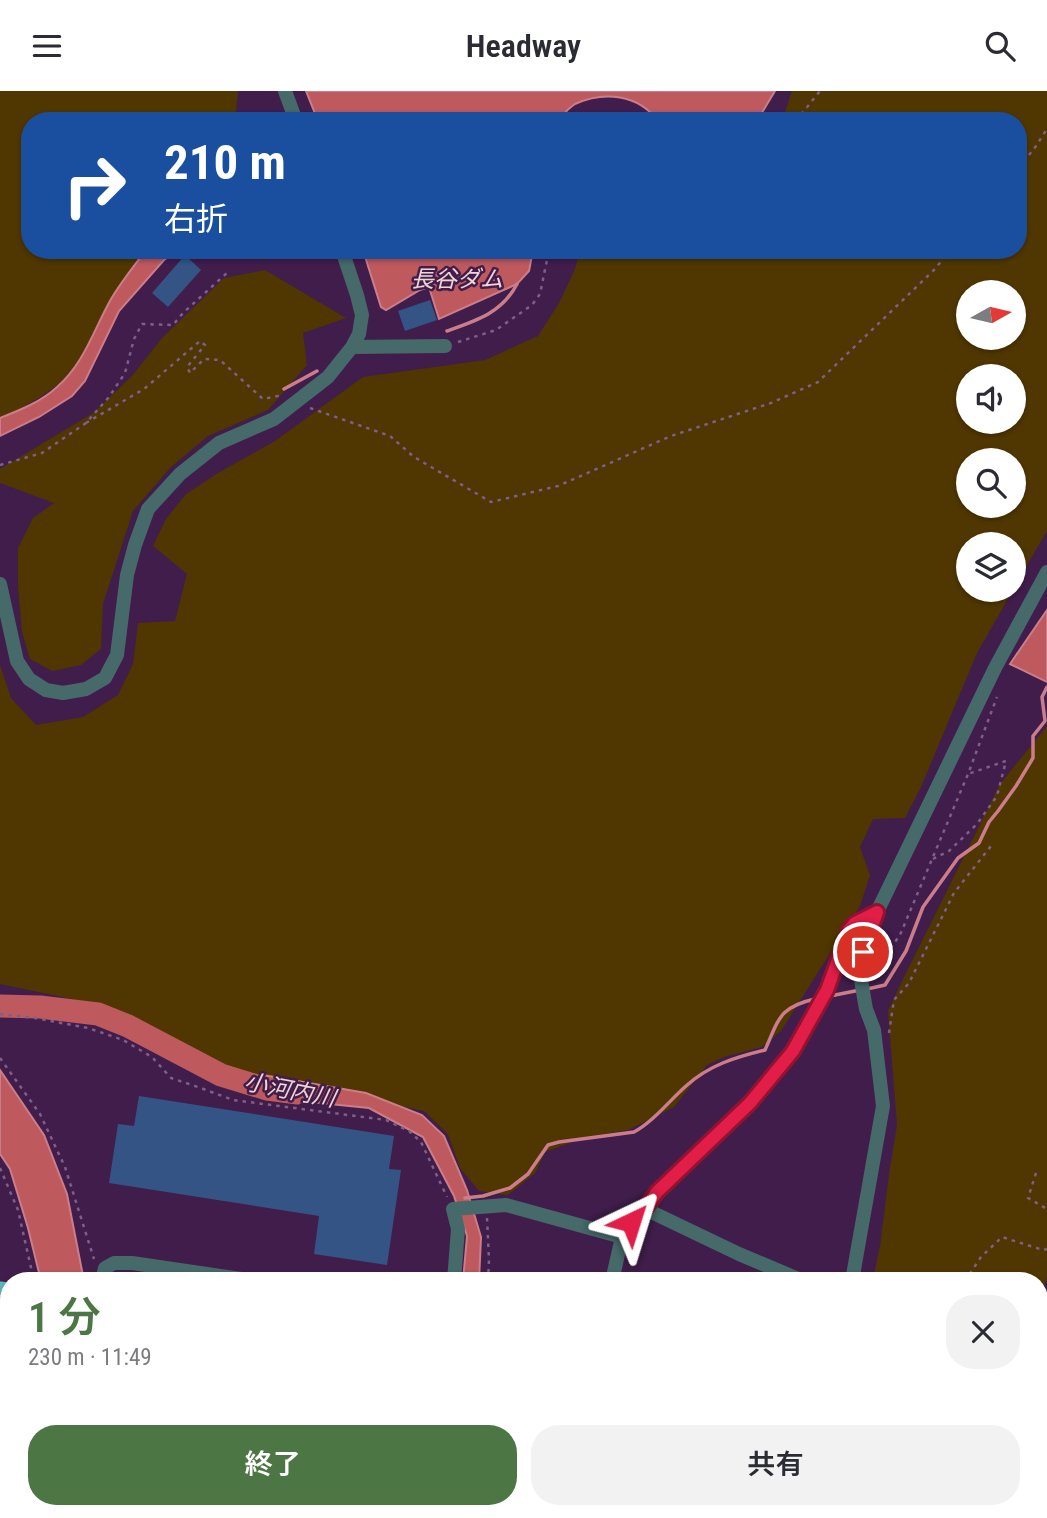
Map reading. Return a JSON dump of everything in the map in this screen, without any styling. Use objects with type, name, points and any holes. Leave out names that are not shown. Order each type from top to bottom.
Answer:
[{"type":"street","points":[[285,91],[293,112]]},
{"type":"street","points":[[0,584],[16,660],[29,679],[46,690],[63,694],[86,689],[105,678],[117,655],[127,575],[148,509],[180,474],[219,443],[274,419],[291,399],[328,377],[352,347],[359,334],[362,315],[345,259]]},
{"type":"street","points":[[352,347],[445,346]]},
{"type":"street","points":[[854,1272],[883,1105],[874,1030],[866,1009],[861,975],[863,952],[877,912],[990,679],[1047,572]]},
{"type":"street","points":[[614,1272],[622,1237],[631,1222],[657,1192],[750,1103],[793,1051],[827,990],[849,930],[855,923],[877,912]]},
{"type":"street","points":[[455,1272],[458,1229],[453,1209],[506,1205],[622,1237]]},
{"type":"street","points":[[645,1209],[782,1272]]},
{"type":"street","points":[[104,1272],[105,1268],[114,1263],[132,1263],[194,1272]]},
{"type":"path","points":[[803,112],[820,91]]},
{"type":"path","points":[[1027,157],[1047,128]]},
{"type":"path","points":[[445,346],[496,330],[532,305],[540,294],[547,259]]},
{"type":"path","points":[[0,465],[42,453],[144,389],[200,341],[205,345],[187,366],[190,373],[204,359],[219,360],[263,399],[291,399],[390,436],[414,457],[491,502],[558,486],[671,436],[771,403],[818,382],[943,259]]},
{"type":"path","points":[[86,423],[109,397],[125,373],[134,339],[142,324],[173,324],[228,272]]},
{"type":"path","points":[[861,975],[900,935],[968,775],[1001,687],[990,679]]},
{"type":"path","points":[[933,859],[949,851],[977,824],[997,796],[1006,761],[968,775]]},
{"type":"path","points":[[877,1056],[885,1051],[894,1000],[909,983],[954,893],[991,846]]},
{"type":"path","points":[[0,1014],[88,1028],[123,1040],[152,1057],[171,1078],[233,1100],[386,1120],[409,1131],[421,1142],[453,1209]]},
{"type":"path","points":[[0,1058],[40,1114],[65,1167],[99,1272]]},
{"type":"path","points":[[0,1168],[19,1210],[32,1272]]},
{"type":"path","points":[[1036,1173],[1028,1198],[1047,1209]]},
{"type":"path","points":[[487,1207],[488,1272]]},
{"type":"path","points":[[971,1272],[981,1257],[1002,1237],[1047,1249]]},
{"type":"shaded area","points":[[0,91],[238,91],[236,112],[21,112],[21,259],[139,259],[89,362],[42,396],[0,421]]},
{"type":"shaded area","points":[[792,91],[1047,91],[1047,531],[1026,567],[1026,532],[956,532],[956,602],[1006,602],[977,653],[921,787],[905,818],[873,819],[860,847],[870,875],[860,906],[781,1031],[762,1047],[724,1057],[707,1065],[674,1107],[628,1130],[586,1137],[545,1152],[535,1173],[508,1195],[479,1191],[460,1168],[448,1134],[424,1111],[267,1082],[197,1053],[158,1029],[105,1006],[0,984],[0,665],[11,698],[36,725],[83,717],[118,695],[133,664],[138,623],[175,621],[187,574],[153,546],[166,519],[186,494],[275,441],[363,377],[485,360],[538,336],[559,303],[578,259],[1027,259],[1027,112],[785,112]]},
{"type":"shaded area","points":[[265,270],[346,318],[303,333],[307,365],[268,410],[208,436],[170,468],[133,511],[103,604],[101,649],[81,665],[52,671],[30,659],[22,632],[18,548],[33,518],[54,503],[0,483],[0,469],[93,413],[132,376],[162,338],[224,278]]},
{"type":"shaded area","points":[[1047,726],[1047,1272],[874,1272],[897,1125],[888,1011],[1000,784]]},
{"type":"water","points":[[306,91],[775,91],[762,112],[650,112],[631,100],[597,97],[575,104],[566,112],[314,112]]},
{"type":"water","points":[[139,259],[166,259],[119,311],[85,381],[72,396],[39,417],[0,436],[0,418],[44,397],[74,368],[123,280]]},
{"type":"water","name":"長谷ダム","points":[[366,259],[531,259],[529,271],[517,284],[439,319],[429,287],[386,310],[381,307]]},
{"type":"water","points":[[1047,610],[1047,682],[1010,664]]},
{"type":"water","points":[[0,1070],[44,1135],[67,1194],[82,1272],[39,1272],[10,1169],[0,1154]]},
{"type":"water","points":[[263,1075],[366,1093],[422,1115],[444,1136],[467,1190],[481,1237],[479,1272],[464,1272],[467,1236],[454,1196],[423,1137],[369,1108],[270,1098]]},
{"type":"building","points":[[182,259],[189,259],[201,270],[168,307],[152,293]]},
{"type":"building","points":[[430,300],[437,320],[405,331],[398,311]]},
{"type":"building","points":[[139,1096],[394,1136],[389,1169],[401,1170],[387,1265],[314,1254],[319,1216],[109,1183],[118,1124],[134,1126]]},
{"type":"waterway","points":[[447,331],[496,309],[517,284]]},
{"type":"waterway","points":[[284,389],[317,371]]},
{"type":"waterway","points":[[867,989],[885,985],[906,951],[923,907],[958,858],[979,843],[989,822],[1033,758],[1033,736],[1045,721],[1042,697],[1047,687]]},
{"type":"waterway","points":[[830,996],[860,990]]},
{"type":"waterway","points":[[465,1198],[510,1188],[528,1174],[548,1145],[634,1132],[686,1086],[713,1067],[765,1050],[787,1010],[815,999]]},
{"type":"waterway","name":"小河内川","points":[[0,1006],[40,1007],[98,1014],[128,1026],[221,1075],[267,1089],[298,1093]]},
{"type":"route","points":[[631,1222],[657,1192],[750,1103],[793,1051],[827,990],[849,930],[855,923],[877,912],[863,952]]}]
